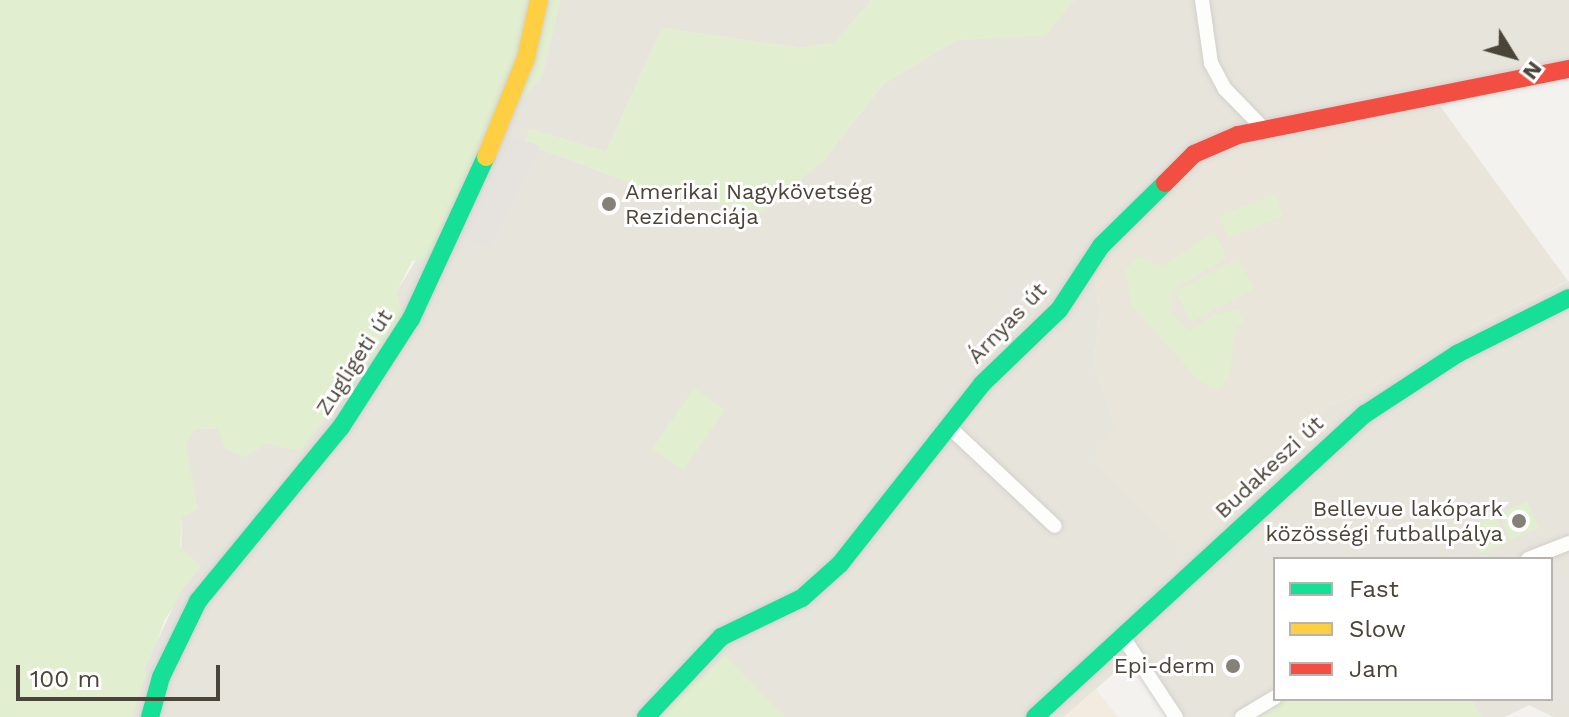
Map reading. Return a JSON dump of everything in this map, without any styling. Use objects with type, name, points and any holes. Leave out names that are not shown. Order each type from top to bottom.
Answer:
[{"type":"street","name":"Zugligeti út","points":[[150,717],[161,677],[198,601],[341,427],[411,319],[497,134],[526,58],[539,0]]},
{"type":"street","points":[[1202,0],[1211,63],[1225,89],[1264,129]]},
{"type":"street","name":"Árnyas út","points":[[646,717],[721,637],[802,598],[840,564],[982,384],[1059,310],[1101,246],[1194,154],[1264,129],[1569,69]]},
{"type":"street","name":"Budakeszi út","points":[[1035,717],[1365,414],[1457,354],[1569,298]]},
{"type":"street","points":[[948,426],[1055,526]]},
{"type":"street","points":[[1533,557],[1569,543]]},
{"type":"street","points":[[1123,637],[1176,717]]},
{"type":"street","points":[[1242,717],[1273,698]]},
{"type":"shaded area","points":[[560,0],[872,0],[834,43],[799,48],[662,28],[606,152],[530,129],[525,143],[634,184],[823,161],[883,84],[957,40],[1045,35],[1074,0],[1569,0],[1569,73],[1440,106],[1268,137],[1095,275],[1100,312],[1094,365],[1116,426],[1315,432],[1319,416],[1329,406],[1364,392],[1447,340],[1569,281],[1569,717],[1553,717],[1529,705],[1505,717],[1481,717],[1472,701],[1553,701],[1553,557],[1273,557],[1273,700],[1251,717],[1169,717],[1130,659],[1064,717],[132,717],[144,670],[180,593],[182,517],[197,508],[185,444],[195,429],[218,428],[397,291],[495,133],[543,74]]},
{"type":"shaded area","points":[[1440,106],[1568,281],[1447,340],[1364,392],[1329,406],[1319,416],[1315,432],[1289,459],[1184,555],[1092,458],[1116,426],[1094,365],[1100,312],[1095,275],[1193,166],[1243,143]]},
{"type":"shaded area","points":[[509,136],[540,146],[490,249],[461,235]]},
{"type":"shaded area","points":[[213,551],[228,564],[161,677],[144,670],[180,593]]},
{"type":"shaded area","points":[[1096,689],[1118,717],[1064,717]]},
{"type":"green space","points":[[0,0],[560,0],[543,74],[495,133],[437,258],[412,261],[397,291],[403,319],[300,451],[266,444],[246,457],[225,449],[218,428],[195,429],[186,444],[197,509],[182,518],[180,547],[201,566],[164,621],[132,717],[0,717]]},
{"type":"green space","points":[[872,0],[1074,0],[1045,36],[957,40],[883,84],[823,161],[761,213],[634,184],[525,143],[530,129],[606,152],[662,28],[799,48],[834,43]]},
{"type":"green space","points":[[1275,194],[1283,216],[1228,238],[1219,216]]},
{"type":"green space","points":[[1214,232],[1227,258],[1172,290],[1171,305],[1172,314],[1189,331],[1214,315],[1237,309],[1244,322],[1236,328],[1228,379],[1219,390],[1200,382],[1132,306],[1125,271],[1138,256],[1162,266]]},
{"type":"green space","points":[[1238,259],[1254,289],[1191,322],[1175,291]]},
{"type":"green space","points":[[694,388],[725,410],[683,470],[652,449]]},
{"type":"green space","name":"Bellevue lakópark közösségi futballpálya","points":[[1527,501],[1539,528],[1510,540],[1499,514]]},
{"type":"green space","points":[[1496,515],[1508,542],[1480,554],[1468,528]]},
{"type":"green space","points":[[725,655],[785,717],[655,717],[689,674],[698,681]]},
{"type":"green space","points":[[1278,701],[1472,701],[1481,717],[1251,717]]},
{"type":"traffic: fast","points":[[150,717],[161,677],[198,601],[341,427],[411,319],[486,157]]},
{"type":"traffic: fast","points":[[646,717],[721,637],[802,598],[840,564],[982,384],[1059,310],[1101,246],[1165,183]]},
{"type":"traffic: fast","points":[[1035,717],[1365,414],[1457,354],[1569,298]]},
{"type":"traffic: slow","points":[[486,157],[526,58],[539,0]]},
{"type":"traffic: jam","points":[[1165,183],[1194,154],[1238,135],[1569,69]]},
{"type":"place","name":"Amerikai Nagykövetség Rezidenciája","points":[[609,204]]},
{"type":"place","name":"Bellevue lakópark közösségi futballpálya","points":[[1519,521]]},
{"type":"place","name":"Epi-derm","points":[[1233,666]]}]
